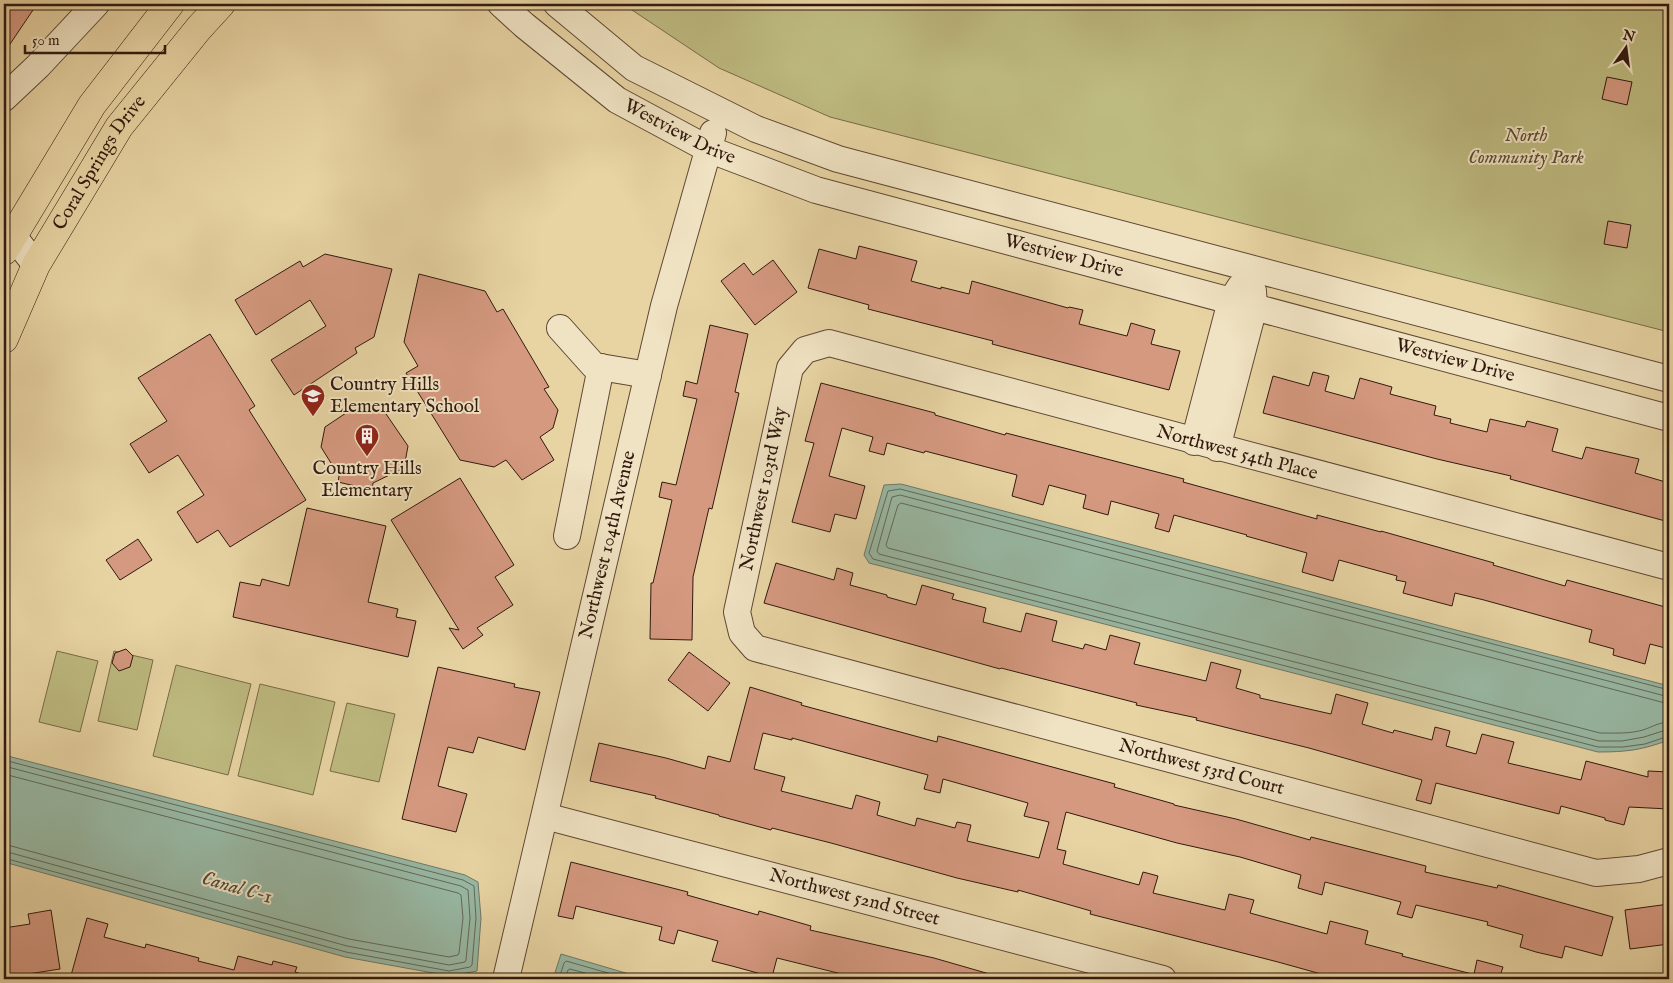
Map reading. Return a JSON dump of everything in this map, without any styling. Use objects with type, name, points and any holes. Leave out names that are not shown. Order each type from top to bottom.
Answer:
[{"type":"main road","name":"Coral Springs Drive","points":[[6,245],[92,105],[170,4]]},
{"type":"main road","name":"Coral Springs Drive","points":[[4,339],[36,265],[119,126],[221,4]]},
{"type":"street","points":[[4,98],[38,66],[96,4]]},
{"type":"street","name":"Westview Drive","points":[[501,4],[616,100],[708,149],[816,190],[1669,418]]},
{"type":"street","name":"Westview Drive","points":[[557,4],[634,68],[756,129],[838,159],[1669,379]]},
{"type":"street","name":"Northwest 104th Avenue","points":[[506,979],[664,306],[719,112]]},
{"type":"street","points":[[6,245],[36,265]]},
{"type":"street","points":[[1206,445],[1251,268]]},
{"type":"street","points":[[560,328],[594,366],[648,375]]},
{"type":"street","name":"Northwest 54th Place","points":[[805,350],[829,343],[1669,567]]},
{"type":"street","name":"Northwest 103rd Way","points":[[742,632],[737,612],[790,368],[805,350]]},
{"type":"street","points":[[566,536],[601,367]]},
{"type":"street","name":"Northwest 53rd Court","points":[[742,632],[756,648],[1596,873],[1639,869],[1669,860]]},
{"type":"street","name":"Northwest 52nd Street","points":[[545,816],[1163,979]]},
{"type":"green space","name":"North Community Park","points":[[623,4],[1669,4],[1669,332],[830,117],[719,68]]},
{"type":"green space","points":[[57,651],[98,661],[80,732],[39,722]]},
{"type":"green space","points":[[114,651],[153,660],[137,730],[98,721]]},
{"type":"green space","points":[[176,665],[251,684],[228,775],[153,756]]},
{"type":"green space","points":[[260,684],[335,702],[313,795],[238,776]]},
{"type":"green space","points":[[347,703],[395,714],[379,782],[330,771]]},
{"type":"water","points":[[901,484],[1669,686],[1669,740],[1634,750],[1598,752],[869,563],[864,555],[884,485]]},
{"type":"water","name":"Canal C-1","points":[[4,755],[465,875],[478,882],[481,918],[477,971],[450,976],[345,957],[4,862]]},
{"type":"water","points":[[561,954],[646,979],[553,979]]},
{"type":"building","points":[[4,4],[37,4],[4,53]]},
{"type":"building","points":[[1607,77],[1632,82],[1627,105],[1602,99]]},
{"type":"building","points":[[1608,221],[1631,225],[1627,248],[1604,244]]},
{"type":"building","points":[[859,246],[917,261],[911,281],[969,294],[972,281],[1068,308],[1083,310],[1079,324],[1127,336],[1131,323],[1155,330],[1151,344],[1180,351],[1169,390],[992,344],[993,341],[868,309],[869,305],[808,288],[819,249],[856,259]]},
{"type":"building","points":[[325,254],[392,269],[374,337],[355,348],[357,353],[294,395],[271,360],[326,326],[310,300],[256,335],[235,300],[300,261],[303,267]]},
{"type":"building","points":[[773,260],[797,292],[755,325],[721,281],[744,263],[753,275]]},
{"type":"building","points":[[419,274],[485,291],[497,312],[503,309],[549,387],[544,389],[558,410],[553,428],[540,437],[554,460],[522,480],[506,460],[494,467],[460,460],[406,373],[418,366],[404,342]]},
{"type":"building","points":[[710,325],[748,334],[735,392],[739,393],[712,509],[709,508],[693,577],[692,640],[650,639],[651,583],[653,583],[672,500],[659,497],[662,482],[676,485],[697,399],[683,396],[686,381],[697,384]]},
{"type":"building","points":[[210,334],[255,406],[249,410],[306,500],[230,547],[218,530],[197,543],[177,512],[204,495],[178,455],[149,473],[130,444],[167,421],[138,378]]},
{"type":"building","points":[[1313,372],[1329,376],[1325,391],[1354,399],[1360,378],[1392,387],[1390,394],[1436,406],[1434,415],[1451,419],[1450,423],[1487,432],[1490,419],[1525,427],[1527,421],[1558,429],[1552,451],[1582,459],[1586,447],[1639,459],[1635,473],[1669,483],[1669,522],[1510,479],[1511,476],[1437,459],[1263,413],[1273,376],[1309,386]]},
{"type":"building","points":[[821,383],[935,413],[935,415],[1005,435],[1006,433],[1184,479],[1183,482],[1317,519],[1317,515],[1381,531],[1494,563],[1493,565],[1565,586],[1567,580],[1669,608],[1669,649],[1650,644],[1645,664],[1613,655],[1614,649],[1589,642],[1592,630],[1455,593],[1452,606],[1403,593],[1406,582],[1396,580],[1397,576],[1339,560],[1333,581],[1302,572],[1307,553],[1174,515],[1169,532],[1155,528],[1159,514],[1111,501],[1108,515],[1083,508],[1086,495],[1049,485],[1043,505],[1012,496],[1017,475],[887,443],[884,455],[869,451],[873,437],[842,428],[829,476],[865,486],[856,519],[835,514],[830,532],[792,522],[814,443],[805,441]]},
{"type":"building","name":"Country Hills Elementary","points":[[358,405],[384,411],[408,446],[404,468],[373,483],[372,490],[338,482],[339,476],[321,447],[325,427]]},
{"type":"building","points":[[460,478],[514,565],[495,577],[513,605],[477,628],[483,635],[463,649],[449,628],[459,630],[391,520]]},
{"type":"building","points":[[307,508],[386,526],[368,602],[398,609],[396,617],[416,621],[408,657],[233,617],[240,582],[260,586],[262,579],[289,586]]},
{"type":"building","points":[[138,539],[152,560],[120,580],[106,560]]},
{"type":"building","points":[[776,563],[834,580],[837,568],[853,573],[850,585],[916,605],[922,585],[954,594],[952,599],[986,608],[983,622],[1021,632],[1026,613],[1057,621],[1052,641],[1083,649],[1085,644],[1106,650],[1110,635],[1140,643],[1134,664],[1206,681],[1211,662],[1241,670],[1236,688],[1260,695],[1260,698],[1331,714],[1336,694],[1368,703],[1362,724],[1393,733],[1394,730],[1432,740],[1435,727],[1450,731],[1446,746],[1476,754],[1482,734],[1514,742],[1508,763],[1581,780],[1586,761],[1648,777],[1648,771],[1669,772],[1669,809],[1629,807],[1624,825],[1561,806],[1559,814],[1436,783],[1431,804],[1416,800],[1422,780],[1309,748],[1196,720],[1197,718],[1136,705],[1137,703],[1000,669],[764,603]]},
{"type":"building","points":[[126,649],[133,656],[130,667],[119,671],[112,663],[115,653]]},
{"type":"building","points":[[689,652],[730,683],[708,711],[668,680]]},
{"type":"building","points":[[438,667],[515,684],[514,687],[540,692],[525,750],[478,737],[473,753],[448,747],[438,786],[467,794],[456,832],[402,819]]},
{"type":"building","points":[[750,687],[802,703],[801,705],[937,742],[938,736],[1115,784],[1114,787],[1174,805],[1236,819],[1310,840],[1311,837],[1426,866],[1425,872],[1497,888],[1498,885],[1613,917],[1602,956],[1565,946],[1562,958],[1520,947],[1523,935],[1487,925],[1488,922],[1416,905],[1412,918],[1397,914],[1401,902],[1325,882],[1322,895],[1298,888],[1301,875],[1240,857],[1177,843],[1066,812],[1057,849],[1066,851],[1063,864],[1139,885],[1143,872],[1158,876],[1153,893],[1225,910],[1229,894],[1254,900],[1250,913],[1327,934],[1330,921],[1361,929],[1368,931],[1365,944],[1403,954],[1402,956],[1472,974],[1471,979],[1339,979],[1090,914],[1091,911],[1018,890],[1018,892],[957,878],[831,843],[719,816],[655,798],[656,796],[590,781],[599,743],[705,769],[708,756],[730,762]],"holes":[[[763,733],[792,740],[792,738],[928,775],[924,789],[940,793],[943,779],[1028,803],[1024,816],[1049,822],[1039,858],[967,841],[971,825],[957,822],[955,828],[917,818],[915,826],[877,815],[880,802],[856,795],[852,809],[781,791],[785,777],[754,769]]]},
{"type":"building","points":[[571,862],[688,892],[687,895],[758,915],[759,911],[811,926],[810,930],[934,958],[993,975],[992,979],[862,979],[777,958],[772,977],[712,961],[718,941],[678,930],[674,944],[659,940],[662,927],[576,906],[573,919],[558,916]]},
{"type":"building","points":[[1669,904],[1669,944],[1630,949],[1625,910]]},
{"type":"building","points":[[51,910],[60,969],[9,977],[4,928],[30,924],[28,914]]},
{"type":"building","points":[[87,918],[108,924],[104,937],[145,948],[146,944],[199,958],[198,961],[234,970],[238,956],[272,965],[273,961],[297,967],[295,972],[305,975],[305,979],[70,979]]},
{"type":"building","points":[[1477,960],[1503,967],[1499,979],[1473,979]]},
{"type":"place","name":"Country Hills Elementary School","points":[[313,417]]},
{"type":"place","name":"Country Hills Elementary","points":[[367,457]]}]
